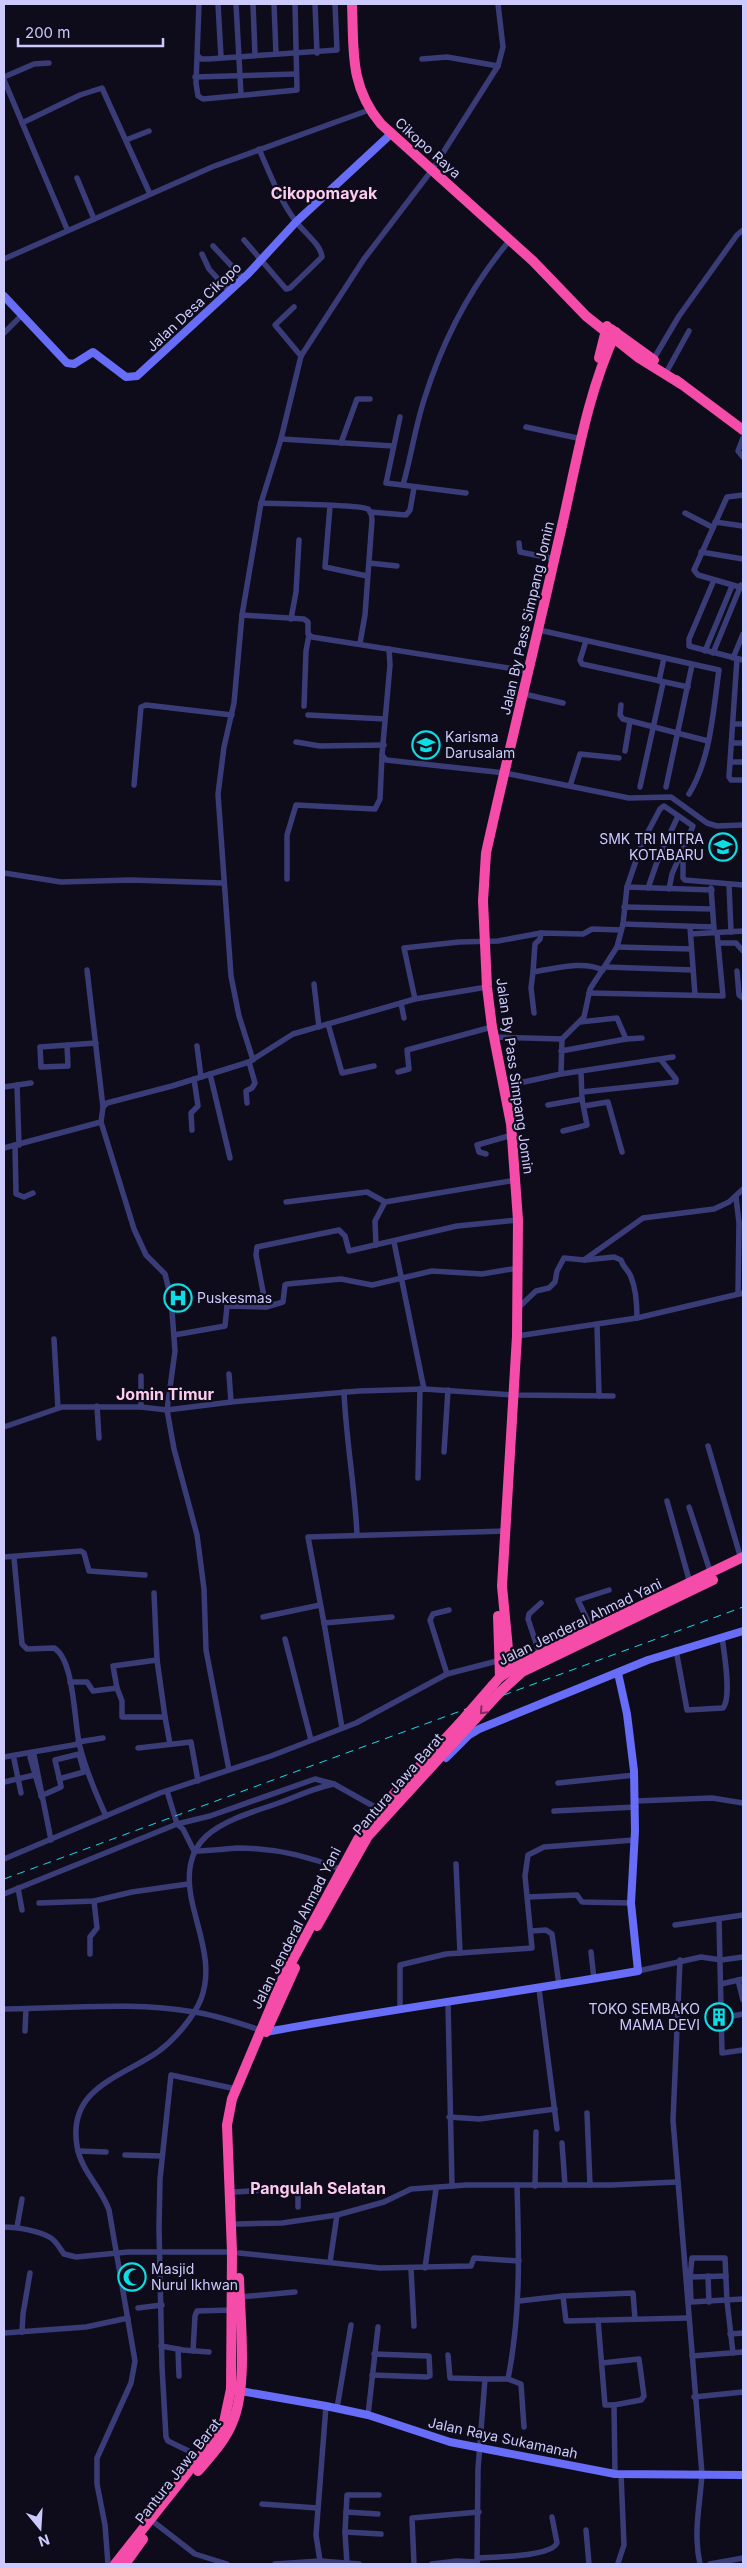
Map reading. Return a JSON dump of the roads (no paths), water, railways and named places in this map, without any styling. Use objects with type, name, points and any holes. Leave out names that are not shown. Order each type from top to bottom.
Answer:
[{"type":"highway","name":"Cikopo Raya","points":[[352,4],[355,72],[361,94],[369,110],[610,332]]},
{"type":"highway","name":"Cikopo Raya","points":[[551,278],[586,316],[610,332]]},
{"type":"highway","points":[[586,316],[603,352],[613,346],[622,346]]},
{"type":"highway","points":[[610,332],[653,360],[681,384],[743,430]]},
{"type":"highway","points":[[610,332],[622,346],[661,374],[681,384]]},
{"type":"highway","name":"Jalan By Pass Simpang Jomin","points":[[510,1670],[504,1659],[498,1609],[502,1586],[518,1336],[518,1220],[512,1135],[505,1086],[492,1032],[484,941],[484,862],[582,439],[603,352],[610,332]]},
{"type":"highway","points":[[496,1689],[522,1672],[743,1560]]},
{"type":"highway","name":"Jalan Jenderal Ahmad Yani","points":[[399,1796],[496,1689],[500,1676],[540,1654],[743,1560]]},
{"type":"highway","name":"Jalan By Pass Simpang Jomin","points":[[500,1676],[506,1638],[502,1586]]},
{"type":"highway","points":[[506,1638],[514,1657],[522,1663]]},
{"type":"highway","name":"Pantura Jawa Barat","points":[[125,2564],[155,2523],[225,2437],[236,2413],[235,2390],[240,2297],[235,2253],[237,2224],[234,2117],[263,2031],[292,1974],[339,1885],[368,1836],[384,1812],[399,1796]]},
{"type":"highway","name":"Jalan Jenderal Ahmad Yani","points":[[115,2564],[201,2457],[224,2422],[235,2390],[232,2310],[235,2253],[227,2125],[230,2106],[263,2031],[283,1978],[362,1832],[384,1812]]},
{"type":"street","points":[[199,4],[196,77],[198,96],[203,99],[295,91],[298,88],[294,4]]},
{"type":"street","points":[[218,4],[221,57]]},
{"type":"street","points":[[236,4],[237,57],[241,96]]},
{"type":"street","points":[[253,4],[255,56]]},
{"type":"street","points":[[274,4],[276,54]]},
{"type":"street","points":[[315,4],[317,53]]},
{"type":"street","points":[[198,56],[203,60],[221,57],[317,53],[338,50],[335,4]]},
{"type":"street","points":[[247,1103],[246,1091],[252,1088],[255,1083],[235,1001],[223,883],[218,794],[224,747],[232,715],[242,615],[262,503],[281,439],[302,356],[364,259],[432,170],[498,66],[502,47],[498,4]]},
{"type":"street","points":[[422,59],[447,57],[498,66]]},
{"type":"street","points":[[49,62],[34,64],[4,79],[67,229]]},
{"type":"street","points":[[196,77],[296,74]]},
{"type":"street","points":[[22,123],[80,95],[102,88],[150,194]]},
{"type":"street","points":[[4,259],[67,229],[259,149],[369,110]]},
{"type":"street","points":[[126,140],[149,131]]},
{"type":"street","name":"Jalan Desa Cikopo","points":[[4,296],[67,363],[74,364],[92,352],[122,374],[134,377],[161,356],[243,278],[296,222],[392,133]]},
{"type":"street","points":[[244,240],[288,289],[321,259],[320,249],[296,222],[279,194],[259,149]]},
{"type":"street","points":[[77,178],[94,219]]},
{"type":"street","points":[[653,360],[691,299],[737,235],[743,230]]},
{"type":"street","points":[[403,486],[423,402],[442,347],[471,294],[510,240]]},
{"type":"street","points":[[213,246],[243,278]]},
{"type":"street","points":[[202,254],[209,269],[229,291]]},
{"type":"street","points":[[294,307],[275,325],[302,356]]},
{"type":"street","points":[[4,333],[21,316]]},
{"type":"street","points":[[667,371],[688,331]]},
{"type":"street","points":[[341,443],[357,399],[370,399]]},
{"type":"street","points":[[400,417],[385,482],[414,488],[466,493]]},
{"type":"street","points":[[526,428],[582,439]]},
{"type":"street","points":[[743,438],[738,451],[743,457]]},
{"type":"street","points":[[281,439],[393,446]]},
{"type":"street","points":[[370,512],[406,515],[410,510],[414,488]]},
{"type":"street","points":[[713,653],[742,586],[732,586],[694,572],[726,497],[732,495],[743,496]]},
{"type":"street","points":[[262,503],[366,508],[370,512],[372,520],[365,615],[360,643]]},
{"type":"street","points":[[330,506],[325,567],[367,576]]},
{"type":"street","points":[[685,513],[713,524],[743,526]]},
{"type":"street","points":[[291,619],[296,592],[299,540]]},
{"type":"street","points":[[519,543],[520,552],[555,559]]},
{"type":"street","points":[[701,552],[743,559]]},
{"type":"street","points":[[369,562],[397,566]]},
{"type":"street","points":[[714,580],[689,642],[691,647],[738,659]]},
{"type":"street","points":[[705,651],[732,586]]},
{"type":"street","points":[[242,615],[307,621],[309,635],[306,651],[304,706]]},
{"type":"street","points":[[538,630],[719,670],[708,741],[698,780],[689,794]]},
{"type":"street","points":[[743,634],[738,659],[730,779],[743,780]]},
{"type":"street","points":[[309,635],[527,671]]},
{"type":"street","points":[[586,641],[580,660],[582,664],[688,687]]},
{"type":"street","points":[[287,880],[287,835],[296,806],[375,809],[380,799],[384,719],[390,665],[389,648]]},
{"type":"street","points":[[640,787],[664,658]]},
{"type":"street","points":[[666,787],[692,665]]},
{"type":"street","points":[[524,694],[563,703]]},
{"type":"street","points":[[621,705],[621,717],[630,721],[653,725],[708,741]]},
{"type":"street","points":[[134,785],[139,708],[142,706],[232,715]]},
{"type":"street","points":[[308,715],[384,719]]},
{"type":"street","points":[[625,751],[630,721]]},
{"type":"street","points":[[734,724],[743,724]]},
{"type":"street","points":[[296,742],[320,746],[384,745]]},
{"type":"street","points":[[733,743],[743,743]]},
{"type":"street","points":[[570,786],[580,754],[619,758]]},
{"type":"street","points":[[382,755],[391,762],[505,773],[628,798],[670,797],[711,825],[743,825]]},
{"type":"street","points":[[731,762],[743,762]]},
{"type":"street","points":[[561,1074],[562,1039],[580,1022],[586,1012],[589,993],[617,947],[622,927],[627,887],[642,843],[660,808],[666,807],[693,826],[672,874],[669,889]]},
{"type":"street","points":[[648,888],[657,862],[678,816]]},
{"type":"street","points":[[683,852],[684,879],[743,885]]},
{"type":"street","points":[[4,873],[61,882],[131,880],[223,883]]},
{"type":"street","points":[[589,993],[724,995],[712,909],[711,883]]},
{"type":"street","points":[[730,884],[730,932]]},
{"type":"street","points":[[627,887],[712,890]]},
{"type":"street","points":[[624,907],[712,909]]},
{"type":"street","points":[[414,1000],[404,948],[498,941],[541,933],[583,934],[592,929],[622,927],[691,931],[743,931]]},
{"type":"street","points":[[691,931],[695,996]]},
{"type":"street","points":[[534,1013],[531,988],[535,944],[540,939],[541,933]]},
{"type":"street","points":[[718,943],[736,943],[743,951]]},
{"type":"street","points":[[617,947],[691,949]]},
{"type":"street","points":[[533,972],[574,966],[604,969],[692,970]]},
{"type":"street","points":[[87,970],[103,1107],[101,1122],[140,1244],[146,1255],[166,1278],[174,1315],[173,1370],[167,1410],[174,1449],[197,1535],[204,1589],[206,1650],[229,1770]]},
{"type":"street","points":[[737,971],[739,995],[743,998]]},
{"type":"street","points":[[314,984],[319,1027]]},
{"type":"street","points":[[103,1107],[116,1099],[172,1086],[251,1061],[287,1036],[401,1003],[488,987]]},
{"type":"street","points":[[401,1003],[404,1018]]},
{"type":"street","points":[[580,1022],[617,1018],[626,1040]]},
{"type":"street","points":[[328,1024],[342,1073],[374,1066]]},
{"type":"street","points":[[398,1072],[409,1070],[406,1050],[492,1032],[562,1039]]},
{"type":"street","points":[[562,1051],[642,1038]]},
{"type":"street","points":[[67,1045],[68,1065],[41,1067],[40,1047],[67,1045],[96,1043]]},
{"type":"street","points":[[197,1046],[201,1077]]},
{"type":"street","points":[[505,1086],[561,1074],[673,1057]]},
{"type":"street","points":[[582,1092],[676,1082],[676,1079],[661,1060]]},
{"type":"street","points":[[563,1131],[586,1126],[582,1099],[582,1072]]},
{"type":"street","points":[[210,1074],[230,1158]]},
{"type":"street","points":[[192,1130],[190,1113],[198,1106],[194,1079]]},
{"type":"street","points":[[4,1087],[31,1083]]},
{"type":"street","points":[[17,1085],[16,1194],[24,1196],[33,1193]]},
{"type":"street","points":[[548,1105],[582,1099]]},
{"type":"street","points":[[584,1106],[608,1102],[622,1152]]},
{"type":"street","points":[[4,1148],[101,1122]]},
{"type":"street","points":[[486,1154],[479,1152],[477,1145],[512,1135]]},
{"type":"street","points":[[286,1202],[367,1192],[386,1202],[410,1196],[516,1180]]},
{"type":"street","points":[[518,1336],[637,1318],[740,1293],[736,1197],[738,1192],[743,1189]]},
{"type":"street","points":[[584,1260],[643,1218],[714,1209],[736,1197]]},
{"type":"street","points":[[376,1245],[375,1221],[386,1202]]},
{"type":"street","points":[[266,1307],[256,1255],[257,1247],[339,1230],[345,1236],[348,1251],[394,1242],[457,1226],[518,1220]]},
{"type":"street","points":[[394,1242],[422,1389],[418,1478]]},
{"type":"street","points":[[518,1308],[536,1292],[549,1288],[555,1282],[557,1271],[564,1258],[584,1260],[614,1256],[621,1260],[624,1269],[631,1275],[637,1318]]},
{"type":"street","points":[[227,1306],[266,1307],[284,1301],[285,1285],[287,1284],[341,1279],[372,1285],[432,1271],[482,1274],[518,1268]]},
{"type":"street","points":[[174,1334],[225,1326],[227,1306],[225,1297],[220,1296]]},
{"type":"street","points":[[597,1325],[599,1396]]},
{"type":"street","points":[[54,1339],[58,1408]]},
{"type":"street","points":[[229,1374],[232,1402]]},
{"type":"street","points":[[140,1376],[141,1407]]},
{"type":"street","points":[[4,1427],[58,1408],[97,1406],[141,1407],[167,1410],[344,1392],[422,1389],[513,1395],[613,1396]]},
{"type":"street","points":[[444,1452],[448,1390]]},
{"type":"street","points":[[344,1392],[346,1440],[353,1480],[358,1535]]},
{"type":"street","points":[[97,1406],[98,1438]]},
{"type":"street","points":[[708,1446],[743,1560]]},
{"type":"street","points":[[667,1501],[690,1583]]},
{"type":"street","points":[[689,1507],[711,1574]]},
{"type":"street","points":[[342,1728],[308,1538],[358,1535],[410,1536],[506,1531]]},
{"type":"street","points":[[4,1557],[14,1558],[81,1552],[84,1553],[89,1571],[145,1576]]},
{"type":"street","points":[[14,1558],[22,1644],[27,1649],[56,1650],[70,1682],[79,1743],[106,1816]]},
{"type":"street","points":[[592,1630],[578,1600],[609,1590]]},
{"type":"street","points":[[154,1593],[157,1660],[170,1744]]},
{"type":"street","points":[[540,1654],[528,1620],[529,1614],[541,1603]]},
{"type":"street","points":[[263,1617],[320,1605]]},
{"type":"street","points":[[446,1674],[430,1620],[433,1614],[449,1610]]},
{"type":"street","points":[[324,1623],[392,1617]]},
{"type":"street","points":[[399,1796],[414,1790],[475,1731],[676,1650],[743,1631]]},
{"type":"street","points":[[676,1650],[687,1710],[724,1708],[726,1704],[727,1681],[722,1637]]},
{"type":"street","points":[[285,1639],[311,1740]]},
{"type":"street","points":[[4,1859],[167,1791],[342,1728],[373,1715],[446,1674],[504,1659]]},
{"type":"street","points":[[157,1660],[113,1666],[117,1688],[122,1701],[122,1717],[165,1717]]},
{"type":"street","points":[[618,1672],[629,1724],[635,1775],[636,1804],[631,1903],[638,1971]]},
{"type":"street","points":[[70,1682],[87,1682],[93,1691],[117,1688]]},
{"type":"street","points":[[4,1757],[103,1738]]},
{"type":"street","points":[[138,1748],[191,1742],[198,1781]]},
{"type":"street","points":[[42,1796],[61,1787],[53,1753]]},
{"type":"street","points":[[54,1760],[79,1754],[84,1771],[59,1779]]},
{"type":"street","points":[[14,1759],[21,1793]]},
{"type":"street","points":[[4,1782],[36,1775],[51,1840]]},
{"type":"street","points":[[558,1783],[635,1775]]},
{"type":"street","points":[[4,1894],[177,1824],[210,1816],[315,1778],[334,1784],[384,1812]]},
{"type":"street","points":[[108,2564],[105,2526],[97,2484],[97,2458],[134,2374],[135,2361],[106,2201],[86,2171],[78,2151],[78,2124],[89,2097],[111,2077],[159,2051],[170,2041],[194,2012],[203,1991],[206,1956],[188,1884],[194,1851],[208,1833],[229,1820],[334,1784]]},
{"type":"street","points":[[167,1791],[177,1824],[183,1829],[194,1851]]},
{"type":"street","points":[[554,1812],[712,1798],[743,1803]]},
{"type":"street","points":[[400,2009],[400,1966],[433,1956],[530,1949],[532,1946],[525,1864],[528,1855],[532,1852],[544,1847],[634,1840]]},
{"type":"street","points":[[194,1851],[236,1848],[275,1850],[307,1857],[340,1870]]},
{"type":"street","points":[[456,1864],[460,1953]]},
{"type":"street","points":[[39,1903],[94,1901],[132,1892],[188,1884]]},
{"type":"street","points":[[18,1888],[22,1910]]},
{"type":"street","points":[[528,1897],[578,1895],[582,1902],[631,1903]]},
{"type":"street","points":[[90,1954],[90,1937],[98,1928],[94,1901]]},
{"type":"street","points":[[675,1925],[743,1915]]},
{"type":"street","points":[[719,1919],[722,2053],[743,2050]]},
{"type":"street","points":[[531,1931],[546,1930],[552,1934],[559,1985]]},
{"type":"street","points":[[591,1952],[594,1979]]},
{"type":"street","points":[[4,2009],[110,2007],[194,2012],[263,2031],[540,1989],[638,1971],[680,1960],[708,1957],[721,1960],[743,1957]]},
{"type":"street","points":[[680,1960],[673,2101],[677,2182],[702,2474],[696,2523],[696,2546],[700,2564]]},
{"type":"street","points":[[721,1984],[741,1980],[743,2000]]},
{"type":"street","points":[[540,1989],[557,2129]]},
{"type":"street","points":[[448,2003],[449,2118],[452,2186]]},
{"type":"street","points":[[25,2031],[26,2009]]},
{"type":"street","points":[[722,2018],[743,2014]]},
{"type":"street","points":[[201,2457],[167,2439],[159,2228],[162,2156],[171,2075],[236,2089]]},
{"type":"street","points":[[449,2118],[479,2119],[555,2109]]},
{"type":"street","points":[[586,2113],[590,2185]]},
{"type":"street","points":[[535,2186],[536,2132]]},
{"type":"street","points":[[562,2143],[564,2185]]},
{"type":"street","points":[[78,2151],[106,2152]]},
{"type":"street","points":[[125,2156],[162,2156]]},
{"type":"street","points":[[237,2224],[282,2223],[337,2215],[384,2202],[411,2189],[436,2189],[452,2186],[677,2182]]},
{"type":"street","points":[[508,2379],[519,2301],[517,2185]]},
{"type":"street","points":[[235,2192],[296,2188],[298,2190],[298,2207]]},
{"type":"street","points":[[425,2268],[436,2189]]},
{"type":"street","points":[[17,2227],[22,2199]]},
{"type":"street","points":[[330,2262],[337,2215]]},
{"type":"street","points":[[4,2227],[17,2227],[52,2239],[68,2256],[116,2253],[235,2253],[410,2269],[471,2266],[474,2258],[519,2261]]},
{"type":"street","points":[[733,2353],[726,2301],[726,2259],[724,2257],[692,2258],[690,2277],[691,2302],[726,2301],[743,2299]]},
{"type":"street","points":[[410,2269],[414,2326]]},
{"type":"street","points":[[22,2332],[30,2273]]},
{"type":"street","points":[[708,2276],[708,2302]]},
{"type":"street","points":[[690,2277],[726,2276]]},
{"type":"street","points":[[240,2297],[295,2292]]},
{"type":"street","points":[[519,2301],[563,2296],[633,2294],[634,2319]]},
{"type":"street","points":[[563,2296],[566,2321],[688,2318]]},
{"type":"street","points":[[138,2308],[162,2305]]},
{"type":"street","points":[[193,2351],[195,2316],[198,2311],[232,2310]]},
{"type":"street","points":[[4,2333],[86,2327],[128,2318]]},
{"type":"street","points":[[598,2320],[602,2363],[606,2405],[644,2399],[640,2360],[602,2363]]},
{"type":"street","points":[[337,2408],[351,2325]]},
{"type":"street","points":[[368,2415],[378,2327]]},
{"type":"street","points":[[730,2334],[743,2333]]},
{"type":"street","points":[[162,2346],[209,2352]]},
{"type":"street","points":[[178,2349],[179,2376]]},
{"type":"street","points":[[692,2356],[743,2352]]},
{"type":"street","points":[[372,2375],[427,2378],[430,2376],[429,2356],[374,2354]]},
{"type":"street","points":[[448,2355],[450,2378],[508,2379],[521,2384],[524,2427]]},
{"type":"street","points":[[477,2562],[480,2448],[485,2380]]},
{"type":"street","name":"Jalan Raya Sukamanah","points":[[235,2390],[337,2408],[368,2415],[435,2438],[618,2474],[743,2475]]},
{"type":"street","points":[[694,2397],[743,2392]]},
{"type":"street","points":[[614,2405],[624,2545],[618,2563]]},
{"type":"street","points":[[320,2561],[316,2535],[317,2508],[326,2406]]},
{"type":"street","points":[[347,2564],[345,2532],[347,2495],[379,2495]]},
{"type":"street","points":[[262,2504],[317,2508]]},
{"type":"street","points":[[346,2512],[378,2514]]},
{"type":"street","points":[[414,2564],[412,2518],[479,2512]]},
{"type":"street","points":[[432,2564],[457,2561],[477,2562],[554,2548],[557,2543],[552,2517]]},
{"type":"street","points":[[155,2523],[195,2554],[227,2564]]},
{"type":"street","points":[[586,2530],[589,2564]]},
{"type":"street","points":[[345,2532],[380,2534]]},
{"type":"street","points":[[710,2564],[743,2558]]},
{"type":"street","points":[[275,2564],[320,2561],[359,2564]]},
{"type":"railway","points":[[4,1879],[743,1607]]},
{"type":"place","name":"Karisma Darusalam","points":[[426,745]]},
{"type":"place","name":"SMK TRI MITRA KOTABARU","points":[[723,847]]},
{"type":"place","name":"Puskesmas","points":[[178,1298]]},
{"type":"place","name":"TOKO SEMBAKO MAMA DEVI","points":[[719,2017]]},
{"type":"place","name":"Masjid Nurul Ikhwan","points":[[132,2277]]},
{"type":"district","name":"Cikopomayak","points":[[324,193]]},
{"type":"district","name":"Jomin Timur","points":[[165,1394]]},
{"type":"district","name":"Pangulah Selatan","points":[[318,2188]]}]
